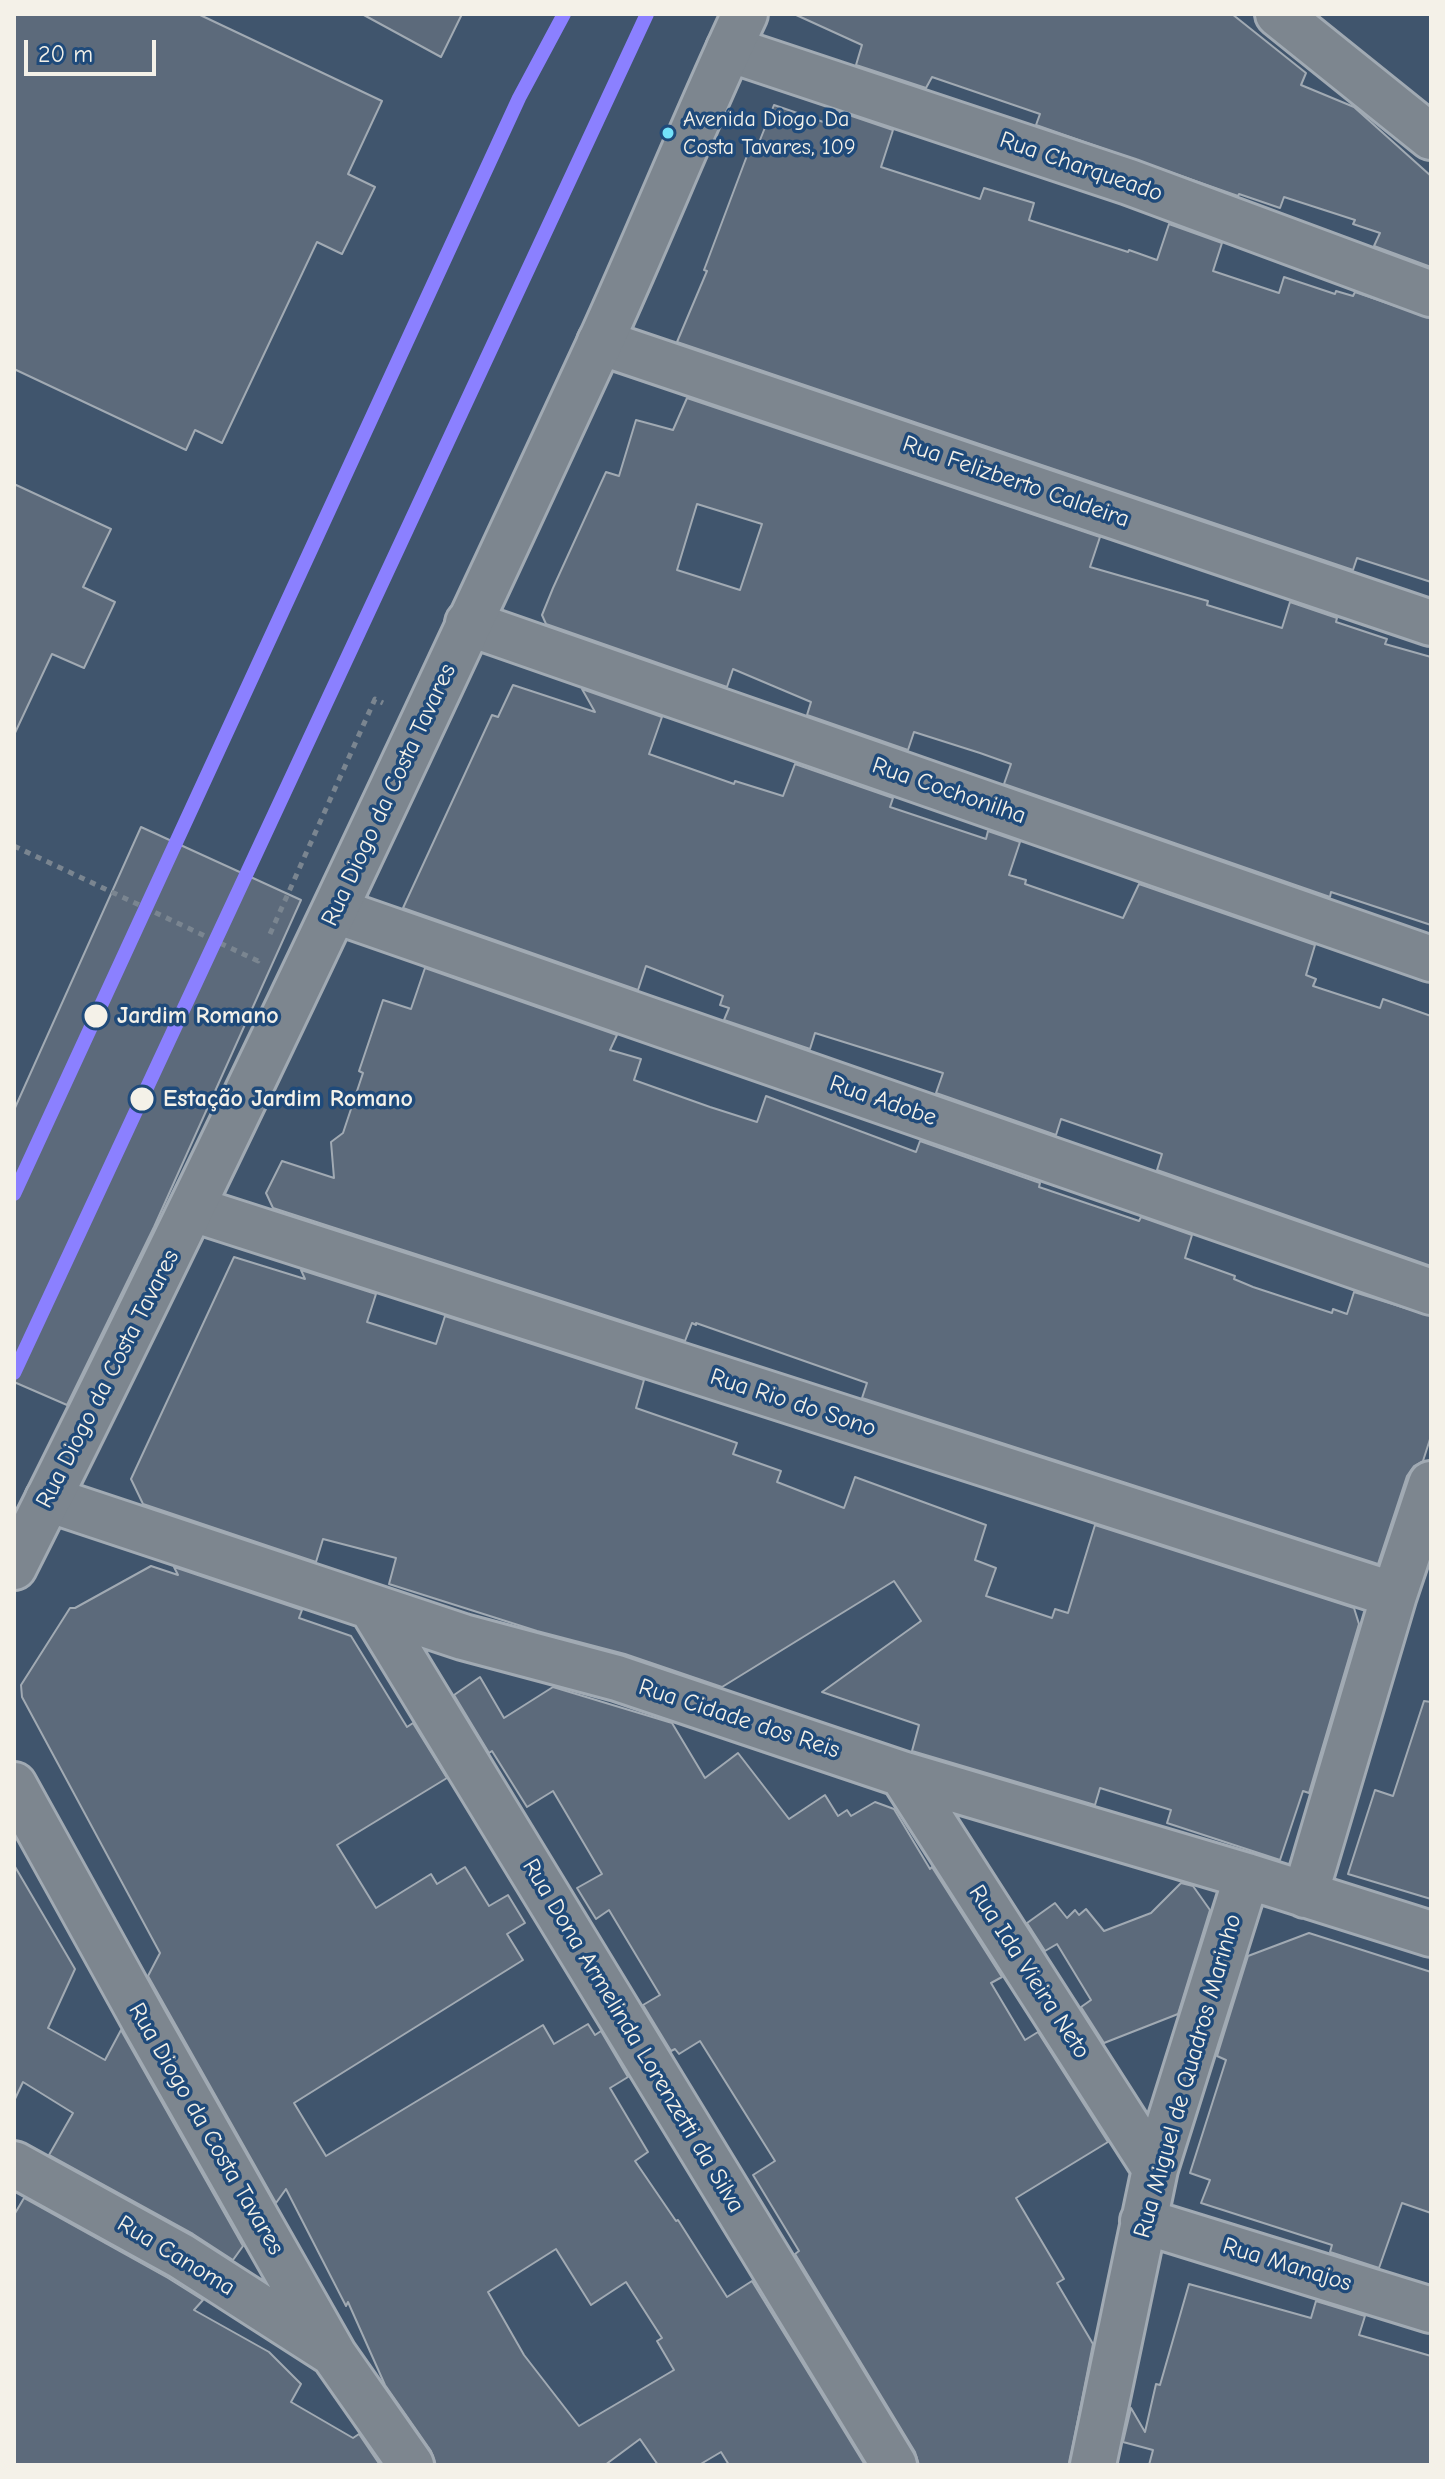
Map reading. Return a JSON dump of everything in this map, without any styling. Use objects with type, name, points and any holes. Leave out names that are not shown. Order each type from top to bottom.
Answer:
[{"type":"street","points":[[1278,14],[1431,137]]},
{"type":"street","name":"Rua Charqueado","points":[[737,32],[1431,294]]},
{"type":"street","name":"Rua Diogo da Costa Tavares","points":[[14,1567],[193,1209],[336,911],[600,342],[737,32]]},
{"type":"street","name":"Rua Felizberto Caldeira","points":[[600,342],[1431,623]]},
{"type":"street","name":"Rua Cochonilha","points":[[468,623],[1431,959]]},
{"type":"street","name":"Rua Adobe","points":[[336,911],[1431,1292]]},
{"type":"street","name":"Rua Rio do Sono","points":[[193,1209],[1409,1587]]},
{"type":"street","points":[[1305,1895],[1409,1587],[1431,1484]]},
{"type":"street","name":"Rua Cidade dos Reis","points":[[48,1499],[463,1637],[617,1678],[902,1774],[1431,1934]]},
{"type":"street","name":"Rua Dona Armelinda Lorenzetti da Silva","points":[[372,1608],[894,2465]]},
{"type":"street","name":"Rua Ida Vieira Neto","points":[[902,1774],[1155,2169]]},
{"type":"street","name":"Rua Diogo da Costa Tavares","points":[[14,1785],[334,2355],[411,2465]]},
{"type":"street","name":"Rua Miguel de Quadros Marinho","points":[[1093,2465],[1155,2169],[1247,1876]]},
{"type":"street","name":"Rua Canoma","points":[[14,2164],[181,2256],[334,2355]]},
{"type":"street","name":"Rua Manajos","points":[[1143,2221],[1431,2310]]},
{"type":"path","points":[[14,846],[258,961],[375,699],[388,706]]},
{"type":"building","points":[[14,14],[198,14],[382,101],[348,174],[375,187],[342,254],[317,242],[222,443],[195,430],[186,450],[14,369]]},
{"type":"building","points":[[362,14],[462,14],[441,57]]},
{"type":"building","points":[[794,14],[1232,14],[1306,73],[1301,85],[1354,107],[1431,176],[1431,267],[1374,246],[1380,233],[1353,224],[1355,220],[1284,197],[1280,208],[1238,196],[1036,125],[1040,114],[932,77],[926,88],[856,65],[862,45]]},
{"type":"building","points":[[774,105],[835,126],[840,112],[893,130],[881,167],[980,199],[984,188],[1034,203],[1029,220],[1157,260],[1169,224],[1222,243],[1213,271],[1279,293],[1284,277],[1335,294],[1336,291],[1353,296],[1355,292],[1431,318],[1431,582],[1357,558],[1353,570],[677,342],[707,271],[704,270],[748,153],[754,155]]},
{"type":"building","points":[[687,398],[1100,537],[1090,567],[1208,601],[1207,605],[1282,628],[1290,602],[1387,639],[1385,644],[1431,657],[1431,925],[1331,892],[1330,897],[1004,784],[1011,764],[980,753],[914,732],[908,750],[807,715],[811,702],[733,669],[727,687],[546,624],[542,615],[553,588],[606,472],[619,476],[636,420],[673,430]],"holes":[[[697,504],[762,524],[740,590],[677,570]]]},
{"type":"building","points":[[14,484],[111,529],[83,587],[115,602],[84,668],[52,654],[14,735]]},
{"type":"building","points":[[513,685],[595,712],[582,689],[662,717],[649,754],[734,784],[735,781],[783,796],[795,764],[893,798],[890,807],[986,839],[988,831],[1020,842],[1009,875],[1026,880],[1025,884],[1123,918],[1139,884],[1315,945],[1306,975],[1316,979],[1313,986],[1380,1008],[1383,999],[1431,1016],[1431,1266],[1157,1170],[1162,1154],[1061,1119],[1056,1135],[936,1093],[943,1073],[815,1033],[810,1049],[724,1020],[729,1008],[720,1005],[723,996],[646,966],[638,990],[403,908],[492,715],[498,717]]},
{"type":"building","name":"Estação Jardim Romano","points":[[141,827],[301,900],[154,1227],[67,1405],[14,1382],[14,1110]]},
{"type":"building","points":[[425,968],[617,1035],[610,1050],[641,1059],[634,1080],[710,1107],[757,1122],[766,1096],[916,1152],[920,1141],[1040,1183],[1039,1187],[1139,1221],[1141,1217],[1192,1235],[1185,1258],[1235,1276],[1234,1279],[1253,1287],[1332,1313],[1333,1309],[1347,1314],[1354,1292],[1431,1316],[1431,1436],[1423,1461],[1414,1466],[1407,1476],[1378,1564],[862,1398],[867,1383],[696,1323],[692,1323],[685,1341],[273,1208],[266,1193],[282,1161],[334,1178],[331,1142],[343,1133],[363,1073],[359,1071],[383,1000],[411,1009]]},
{"type":"building","points":[[234,1257],[305,1279],[301,1270],[376,1294],[367,1322],[436,1344],[445,1316],[644,1380],[636,1408],[737,1443],[733,1454],[781,1471],[777,1482],[844,1508],[855,1477],[986,1525],[975,1560],[996,1568],[986,1596],[1052,1618],[1055,1609],[1068,1613],[1095,1525],[1354,1608],[1359,1624],[1309,1793],[1303,1791],[1280,1860],[1167,1823],[1171,1810],[1100,1788],[1095,1805],[912,1751],[919,1725],[822,1692],[921,1621],[894,1581],[722,1687],[625,1654],[537,1631],[389,1584],[396,1558],[323,1539],[316,1562],[143,1504],[131,1479]]},
{"type":"building","points":[[151,1566],[178,1575],[174,1567],[302,1610],[299,1618],[351,1636],[407,1727],[413,1723],[447,1778],[337,1845],[376,1908],[431,1874],[437,1884],[465,1867],[489,1906],[508,1895],[525,1923],[507,1934],[523,1960],[294,2103],[326,2156],[543,2025],[554,2044],[588,2024],[595,2035],[601,2031],[628,2077],[610,2088],[648,2152],[635,2161],[678,2220],[727,2297],[752,2281],[865,2465],[729,2465],[721,2452],[699,2465],[658,2465],[640,2439],[605,2465],[436,2465],[431,2451],[385,2385],[348,2302],[346,2306],[286,2189],[276,2203],[148,1976],[160,1953],[22,1697],[21,1685],[70,1608]],"holes":[[[556,2249],[591,2305],[626,2282],[662,2338],[657,2341],[674,2370],[579,2426],[524,2355],[488,2292]]]},
{"type":"building","points":[[480,1677],[504,1718],[553,1687],[672,1723],[705,1778],[738,1753],[789,1819],[825,1795],[838,1816],[847,1810],[851,1816],[875,1802],[894,1809],[1002,1977],[991,1983],[1025,2040],[1038,2032],[1108,2142],[1016,2198],[1064,2279],[1057,2283],[1093,2344],[1069,2465],[919,2465],[915,2452],[795,2254],[799,2251],[753,2175],[775,2161],[700,2041],[679,2054],[675,2049],[671,2051],[643,2005],[660,1995],[609,1910],[596,1919],[577,1888],[602,1874],[553,1791],[527,1807],[454,1695]]},
{"type":"building","points":[[1424,1701],[1431,1702],[1431,1899],[1348,1874],[1375,1790],[1393,1796]]},
{"type":"building","points":[[14,1865],[75,1969],[48,2028],[105,2060],[121,2030],[243,2246],[233,2260],[193,2234],[49,2155],[73,2113],[23,2082],[14,2101]]},
{"type":"building","points":[[1181,1883],[1193,1886],[1210,1910],[1178,2014],[1104,2043],[1081,2007],[1091,2000],[1057,1944],[1045,1951],[1027,1923],[1055,1903],[1067,1918],[1075,1910],[1079,1915],[1086,1909],[1104,1931],[1151,1913]]},
{"type":"building","points":[[1309,1933],[1431,1972],[1431,2213],[1402,2203],[1379,2268],[1330,2252],[1332,2245],[1201,2203],[1210,2180],[1190,2173],[1226,2060],[1217,2056],[1248,1956]]},
{"type":"building","points":[[24,2198],[203,2300],[194,2310],[269,2352],[301,2384],[291,2402],[353,2438],[359,2434],[380,2465],[14,2465],[14,2215]]},
{"type":"building","points":[[1189,2284],[1311,2318],[1316,2301],[1365,2316],[1359,2335],[1431,2356],[1431,2465],[1149,2465],[1153,2450],[1123,2442],[1131,2408],[1145,2432],[1156,2384],[1160,2385]]},
{"type":"transit line","points":[[14,1194],[519,98],[564,14]]},
{"type":"transit line","points":[[14,1373],[647,14]]},
{"type":"place","name":"Avenida Diogo Da Costa Tavares, 109","points":[[668,133]]},
{"type":"place","name":"Jardim Romano","points":[[96,1016]]},
{"type":"place","name":"Estação Jardim Romano","points":[[142,1099]]}]
